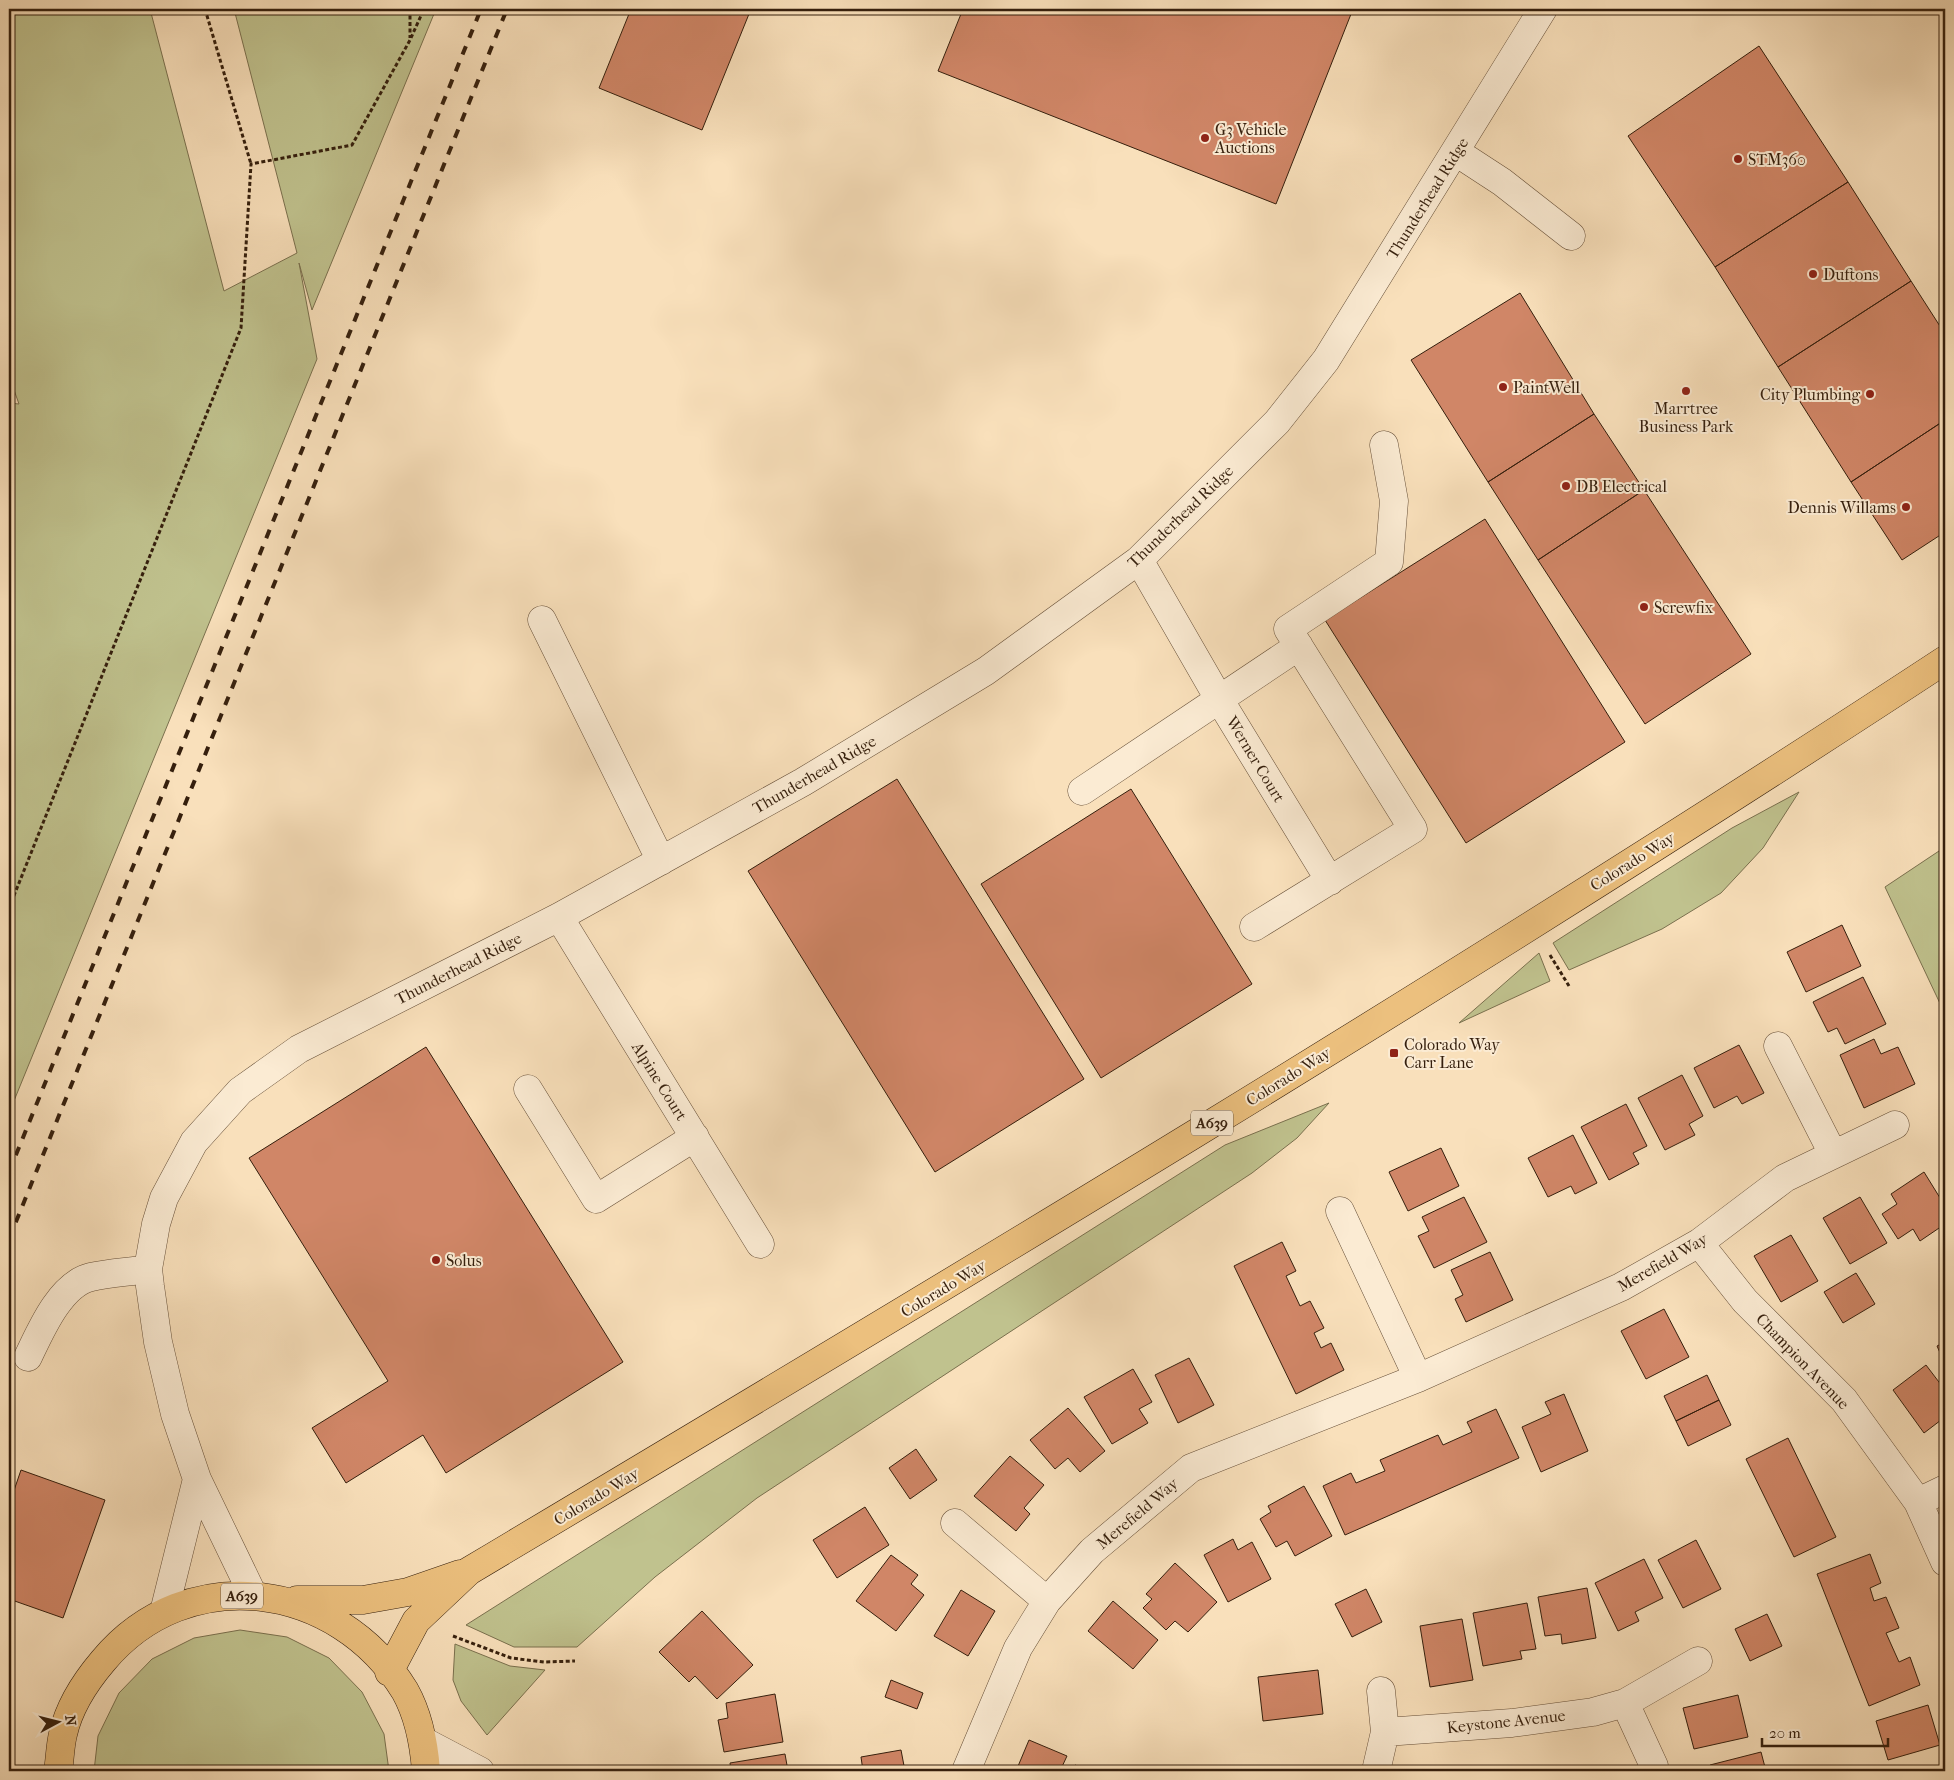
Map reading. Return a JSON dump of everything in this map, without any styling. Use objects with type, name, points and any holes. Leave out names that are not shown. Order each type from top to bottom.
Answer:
[{"type":"main road","name":"Colorado Way","points":[[284,1600],[363,1600],[408,1592],[469,1571],[1066,1215],[1766,778],[1945,660]]},
{"type":"main road","name":"Colorado Way","points":[[390,1672],[416,1621],[469,1571]]},
{"type":"main road","name":"A639","points":[[58,1771],[63,1732],[85,1683],[119,1642],[164,1612],[193,1602],[254,1595],[284,1600],[314,1610],[366,1643],[404,1691],[423,1741],[426,1771]]},
{"type":"street","name":"Thunderhead Ridge","points":[[254,1595],[197,1479],[175,1414],[158,1342],[148,1269],[156,1224],[164,1198],[194,1142],[240,1091],[300,1049],[559,917],[803,782],[986,671],[1139,560],[1277,422],[1326,360],[1456,152],[1542,9]]},
{"type":"street","points":[[1456,152],[1502,182],[1571,236]]},
{"type":"street","points":[[1254,927],[1413,829],[1288,629],[1389,562],[1394,501],[1384,445]]},
{"type":"street","name":"Werner Court","points":[[1139,560],[1330,881]]},
{"type":"street","points":[[542,620],[661,861]]},
{"type":"street","points":[[1082,791],[1299,646]]},
{"type":"street","name":"Alpine Court","points":[[559,917],[760,1244]]},
{"type":"street","points":[[1778,1046],[1833,1154]]},
{"type":"street","points":[[528,1088],[596,1199],[695,1137]]},
{"type":"street","name":"Merefield Way","points":[[966,1771],[1018,1648],[1048,1601],[1092,1551],[1191,1468],[1418,1378],[1620,1287],[1699,1243],[1785,1178],[1895,1124]]},
{"type":"street","points":[[1340,1211],[1418,1378]]},
{"type":"street","name":"Champion Avenue","points":[[1699,1243],[1745,1301],[1844,1400],[1918,1502],[1945,1562]]},
{"type":"street","points":[[28,1357],[50,1312],[70,1290],[89,1278],[148,1269]]},
{"type":"street","points":[[164,1612],[197,1479]]},
{"type":"street","points":[[1918,1502],[1945,1489]]},
{"type":"street","points":[[955,1524],[1048,1601]]},
{"type":"street","name":"Keystone Avenue","points":[[1385,1732],[1512,1723],[1593,1712],[1625,1702],[1698,1661]]},
{"type":"street","points":[[1376,1771],[1385,1732],[1381,1691]]},
{"type":"street","points":[[1625,1702],[1654,1766]]},
{"type":"street","points":[[423,1741],[480,1771]]},
{"type":"path","points":[[9,908],[241,328],[251,164],[205,9]]},
{"type":"path","points":[[410,9],[410,40]]},
{"type":"path","points":[[251,164],[352,144],[410,40],[424,9]]},
{"type":"path","points":[[416,1621],[511,1658],[544,1662],[576,1661]]},
{"type":"green space","points":[[9,9],[150,9],[224,291],[297,253],[234,9],[436,9],[312,310],[299,263],[317,359],[9,1113],[9,403],[19,404],[9,376]]},
{"type":"green space","points":[[1799,792],[1763,848],[1721,893],[1662,929],[1569,970],[1553,943],[1732,828]]},
{"type":"green space","points":[[1945,847],[1945,1014],[1885,887]]},
{"type":"green space","points":[[1539,953],[1550,981],[1459,1023]]},
{"type":"green space","points":[[1329,1103],[1297,1138],[1252,1173],[757,1498],[655,1577],[577,1647],[514,1647],[466,1625],[1225,1145]]},
{"type":"green space","points":[[240,1630],[287,1637],[329,1658],[362,1692],[384,1734],[389,1771],[94,1771],[98,1736],[119,1693],[152,1659],[194,1638]]},
{"type":"green space","points":[[455,1644],[510,1666],[545,1670],[487,1735],[461,1701],[453,1680]]},
{"type":"building","points":[[631,9],[751,9],[702,130],[599,88]]},
{"type":"building","name":"G3 Vehicle Auctions","points":[[963,9],[1353,9],[1276,204],[938,71]]},
{"type":"building","name":"STM360","points":[[1759,46],[1848,182],[1715,267],[1628,136]]},
{"type":"building","name":"Duftons","points":[[1848,182],[1911,281],[1778,367],[1715,267]]},
{"type":"building","name":"City Plumbing","points":[[1911,281],[1945,334],[1945,420],[1851,482],[1778,367]]},
{"type":"building","name":"PaintWell","points":[[1520,293],[1594,414],[1488,482],[1411,360]]},
{"type":"building","name":"DB Electrical","points":[[1594,414],[1644,490],[1538,560],[1488,482]]},
{"type":"building","name":"Dennis Willams","points":[[1945,420],[1945,532],[1902,560],[1851,482]]},
{"type":"building","name":"Screwfix","points":[[1644,490],[1751,654],[1645,724],[1538,560]]},
{"type":"building","points":[[1485,519],[1625,742],[1466,843],[1325,620]]},
{"type":"building","points":[[897,779],[1084,1079],[935,1172],[748,871]]},
{"type":"building","points":[[1131,789],[1252,984],[1101,1078],[981,884]]},
{"type":"building","points":[[1842,925],[1861,966],[1806,992],[1787,952]]},
{"type":"building","points":[[1863,977],[1886,1024],[1845,1044],[1837,1028],[1828,1032],[1813,1002]]},
{"type":"building","points":[[1874,1039],[1881,1054],[1898,1047],[1915,1084],[1864,1108],[1840,1055]]},
{"type":"building","points":[[1739,1045],[1764,1093],[1742,1104],[1737,1096],[1714,1108],[1694,1068]]},
{"type":"building","name":"Solus","points":[[426,1047],[623,1362],[446,1473],[423,1435],[346,1483],[312,1428],[388,1381],[249,1158]]},
{"type":"building","points":[[1682,1075],[1703,1116],[1689,1124],[1695,1135],[1665,1150],[1638,1098]]},
{"type":"building","points":[[1626,1104],[1647,1146],[1633,1153],[1639,1164],[1609,1180],[1581,1127]]},
{"type":"building","points":[[1573,1135],[1597,1183],[1575,1194],[1571,1186],[1548,1197],[1528,1158]]},
{"type":"building","points":[[1441,1148],[1459,1186],[1408,1211],[1389,1172]]},
{"type":"building","points":[[1924,1172],[1945,1206],[1945,1224],[1920,1241],[1913,1229],[1898,1239],[1882,1214],[1897,1204],[1891,1194]]},
{"type":"building","points":[[1464,1197],[1487,1242],[1434,1268],[1418,1236],[1429,1231],[1422,1217]]},
{"type":"building","points":[[1860,1197],[1887,1243],[1850,1264],[1823,1218]]},
{"type":"building","points":[[1791,1235],[1818,1281],[1781,1302],[1754,1256]]},
{"type":"building","points":[[1282,1242],[1296,1271],[1286,1276],[1300,1306],[1310,1301],[1324,1328],[1314,1333],[1321,1348],[1331,1343],[1344,1370],[1296,1394],[1234,1266]]},
{"type":"building","points":[[1490,1252],[1513,1300],[1466,1322],[1455,1299],[1463,1295],[1451,1270]]},
{"type":"building","points":[[1856,1273],[1875,1304],[1843,1323],[1824,1292]]},
{"type":"building","points":[[1664,1309],[1689,1357],[1646,1379],[1621,1331]]},
{"type":"building","points":[[1945,1342],[1945,1364],[1937,1346]]},
{"type":"building","points":[[1189,1358],[1214,1405],[1178,1423],[1155,1375]]},
{"type":"building","points":[[1926,1365],[1945,1390],[1945,1417],[1924,1433],[1893,1390]]},
{"type":"building","points":[[1133,1369],[1152,1402],[1139,1409],[1148,1423],[1112,1444],[1084,1397]]},
{"type":"building","points":[[1707,1375],[1719,1400],[1676,1421],[1664,1396]]},
{"type":"building","points":[[1564,1394],[1588,1451],[1541,1472],[1522,1427],[1551,1414],[1545,1402]]},
{"type":"building","points":[[1719,1400],[1731,1425],[1688,1446],[1676,1421]]},
{"type":"building","points":[[1068,1408],[1105,1451],[1080,1472],[1068,1458],[1055,1469],[1030,1440]]},
{"type":"building","points":[[1496,1409],[1519,1458],[1345,1535],[1323,1486],[1351,1473],[1356,1483],[1385,1471],[1380,1460],[1438,1435],[1443,1445],[1472,1432],[1467,1422]]},
{"type":"building","points":[[1788,1438],[1836,1537],[1794,1557],[1746,1459]]},
{"type":"building","points":[[916,1449],[937,1480],[910,1499],[889,1468]]},
{"type":"building","points":[[1010,1456],[1044,1485],[1024,1508],[1030,1514],[1016,1531],[974,1496]]},
{"type":"building","points":[[21,1470],[105,1500],[63,1618],[9,1599],[9,1505]]},
{"type":"building","points":[[1304,1486],[1332,1536],[1295,1556],[1287,1541],[1276,1547],[1260,1519],[1271,1512],[1268,1506]]},
{"type":"building","points":[[865,1507],[889,1545],[837,1578],[813,1540]]},
{"type":"building","points":[[1233,1539],[1238,1550],[1252,1542],[1271,1579],[1228,1602],[1204,1555]]},
{"type":"building","points":[[1696,1540],[1721,1589],[1683,1608],[1658,1560]]},
{"type":"building","points":[[1870,1554],[1881,1583],[1870,1588],[1874,1601],[1886,1597],[1899,1628],[1886,1633],[1899,1662],[1910,1657],[1920,1685],[1869,1706],[1817,1574]]},
{"type":"building","points":[[891,1555],[918,1575],[911,1584],[924,1595],[896,1631],[856,1601]]},
{"type":"building","points":[[1644,1559],[1663,1598],[1635,1612],[1639,1621],[1618,1631],[1595,1583]]},
{"type":"building","points":[[1175,1563],[1217,1602],[1188,1632],[1175,1621],[1166,1630],[1143,1608],[1152,1599],[1146,1594]]},
{"type":"building","points":[[1587,1588],[1596,1638],[1562,1644],[1561,1634],[1545,1636],[1538,1597]]},
{"type":"building","points":[[1366,1589],[1382,1622],[1352,1637],[1335,1604]]},
{"type":"building","points":[[961,1590],[995,1611],[968,1656],[934,1636]]},
{"type":"building","points":[[1113,1601],[1158,1640],[1133,1669],[1088,1631]]},
{"type":"building","points":[[1527,1603],[1536,1649],[1520,1651],[1522,1659],[1483,1666],[1473,1613]]},
{"type":"building","points":[[702,1611],[753,1665],[717,1699],[695,1676],[689,1682],[659,1652]]},
{"type":"building","points":[[1767,1614],[1782,1646],[1750,1661],[1735,1629]]},
{"type":"building","points":[[1462,1619],[1473,1680],[1430,1687],[1420,1626]]},
{"type":"building","points":[[1318,1670],[1323,1714],[1263,1721],[1258,1677]]},
{"type":"building","points":[[891,1680],[923,1693],[917,1709],[885,1697]]},
{"type":"building","points":[[775,1694],[783,1742],[724,1752],[718,1720],[728,1718],[726,1703]]},
{"type":"building","points":[[1738,1695],[1748,1737],[1694,1749],[1683,1708]]},
{"type":"building","points":[[1928,1705],[1940,1745],[1888,1760],[1876,1721]]},
{"type":"building","points":[[1029,1740],[1067,1756],[1060,1771],[1016,1771]]},
{"type":"building","points":[[901,1750],[905,1771],[863,1771],[861,1757]]},
{"type":"building","points":[[1761,1752],[1766,1771],[1712,1771],[1710,1765]]},
{"type":"building","points":[[785,1754],[788,1771],[731,1771],[730,1763]]},
{"type":"building","points":[[1075,1765],[1091,1771],[1072,1771]]},
{"type":"railway","points":[[9,1172],[481,9]]},
{"type":"railway","points":[[9,1239],[507,9]]},
{"type":"place","name":"G3 Vehicle Auctions","points":[[1205,138]]},
{"type":"place","name":"STM360","points":[[1738,159]]},
{"type":"place","name":"Duftons","points":[[1813,274]]},
{"type":"place","name":"PaintWell","points":[[1503,387]]},
{"type":"place","name":"Marrtree Business Park","points":[[1686,391]]},
{"type":"place","name":"City Plumbing","points":[[1870,394]]},
{"type":"place","name":"DB Electrical","points":[[1566,486]]},
{"type":"place","name":"Dennis Willams","points":[[1906,507]]},
{"type":"place","name":"Screwfix","points":[[1644,607]]},
{"type":"place","name":"Colorado Way Carr Lane","points":[[1394,1053]]},
{"type":"place","name":"Solus","points":[[436,1260]]}]
